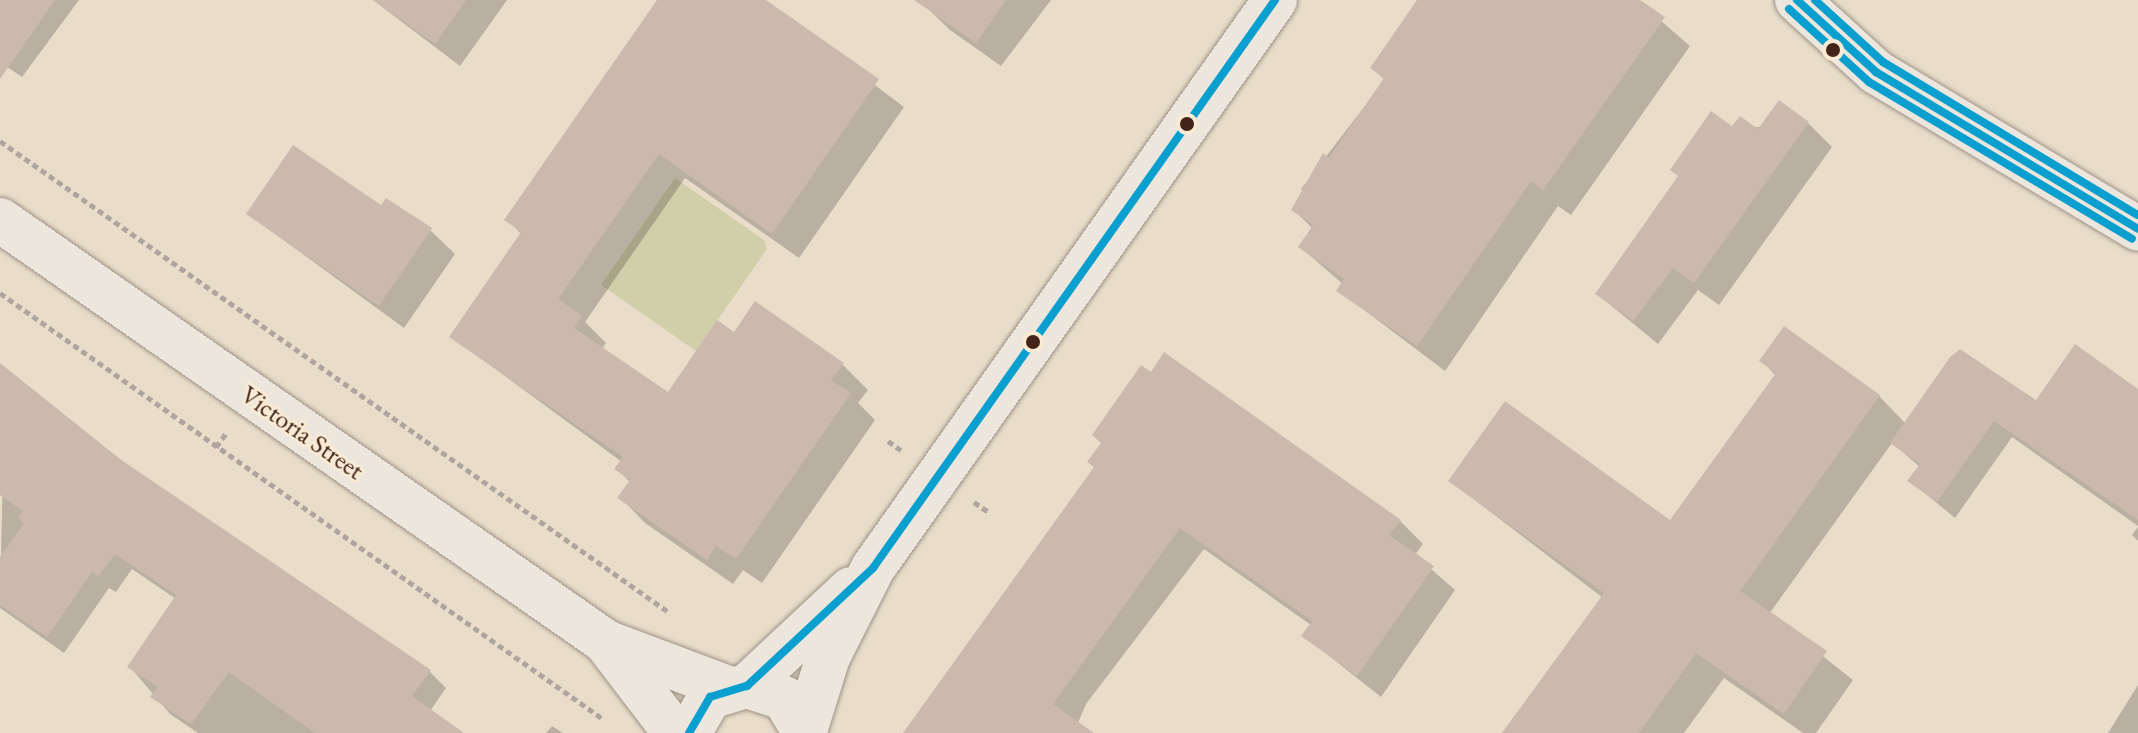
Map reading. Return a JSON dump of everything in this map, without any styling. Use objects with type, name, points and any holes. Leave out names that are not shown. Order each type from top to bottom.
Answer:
[{"type":"main road","points":[[805,732],[828,657],[873,568],[1275,0]]},
{"type":"main road","points":[[1797,0],[1887,79],[2138,229]]},
{"type":"main road","name":"Victoria Street","points":[[0,220],[606,642],[738,687],[784,698],[805,732]]},
{"type":"main road","points":[[689,733],[696,712],[738,687],[873,568]]},
{"type":"main road","name":"Victoria Street","points":[[606,642],[675,733]]},
{"type":"path","points":[[0,141],[683,623]]},
{"type":"path","points":[[0,293],[610,724]]},
{"type":"shaded area","points":[[675,178],[764,240],[767,249],[696,351],[601,285]]},
{"type":"building","points":[[0,0],[55,0],[0,79]]},
{"type":"building","points":[[373,0],[466,0],[435,44]]},
{"type":"building","points":[[657,0],[766,0],[879,79],[772,234],[659,154],[558,299],[582,316],[574,328],[668,392],[717,320],[734,332],[755,301],[844,363],[831,380],[851,393],[736,559],[716,546],[707,560],[617,498],[630,480],[614,469],[623,457],[449,337],[521,232],[504,220]]},
{"type":"building","points":[[914,0],[1006,0],[976,43]]},
{"type":"building","points":[[1417,0],[1640,0],[1665,17],[1543,190],[1531,181],[1417,346],[1336,291],[1344,279],[1298,247],[1313,225],[1291,210],[1323,153],[1329,158],[1384,78],[1370,68]]},
{"type":"building","points":[[1779,100],[1809,122],[1694,283],[1673,268],[1633,321],[1595,294],[1678,176],[1670,170],[1711,111],[1732,126],[1740,116],[1758,129]]},
{"type":"building","points":[[293,145],[381,205],[386,198],[432,228],[379,306],[246,214]]},
{"type":"building","points":[[1784,326],[1880,395],[1740,591],[1827,651],[1784,714],[1696,653],[1639,733],[1502,733],[1604,593],[1448,481],[1505,401],[1670,520],[1776,373],[1759,361]]},
{"type":"building","points":[[2075,344],[2138,389],[2138,520],[1994,421],[1937,502],[1907,481],[1920,464],[1890,443],[1950,357],[1960,349],[2036,400]]},
{"type":"building","points":[[1164,352],[1401,520],[1389,535],[1434,566],[1357,676],[1301,636],[1312,621],[1180,528],[1053,704],[1094,733],[903,733],[1094,467],[1087,462],[1101,443],[1092,435],[1141,365],[1151,372]]},
{"type":"building","points":[[0,363],[120,459],[431,670],[412,696],[464,733],[315,733],[229,672],[191,724],[150,697],[158,687],[127,667],[176,595],[115,554],[98,577],[92,572],[47,637],[0,605],[0,557],[24,523],[18,518],[23,511],[0,495]]},
{"type":"transit line","points":[[689,733],[710,697],[747,686],[873,568],[1275,0]]},
{"type":"transit line","points":[[1797,0],[1876,72],[2138,229]]},
{"type":"transit line","points":[[1815,0],[1883,62],[2138,215]]},
{"type":"transit line","points":[[1789,9],[1869,82],[2132,239]]}]
